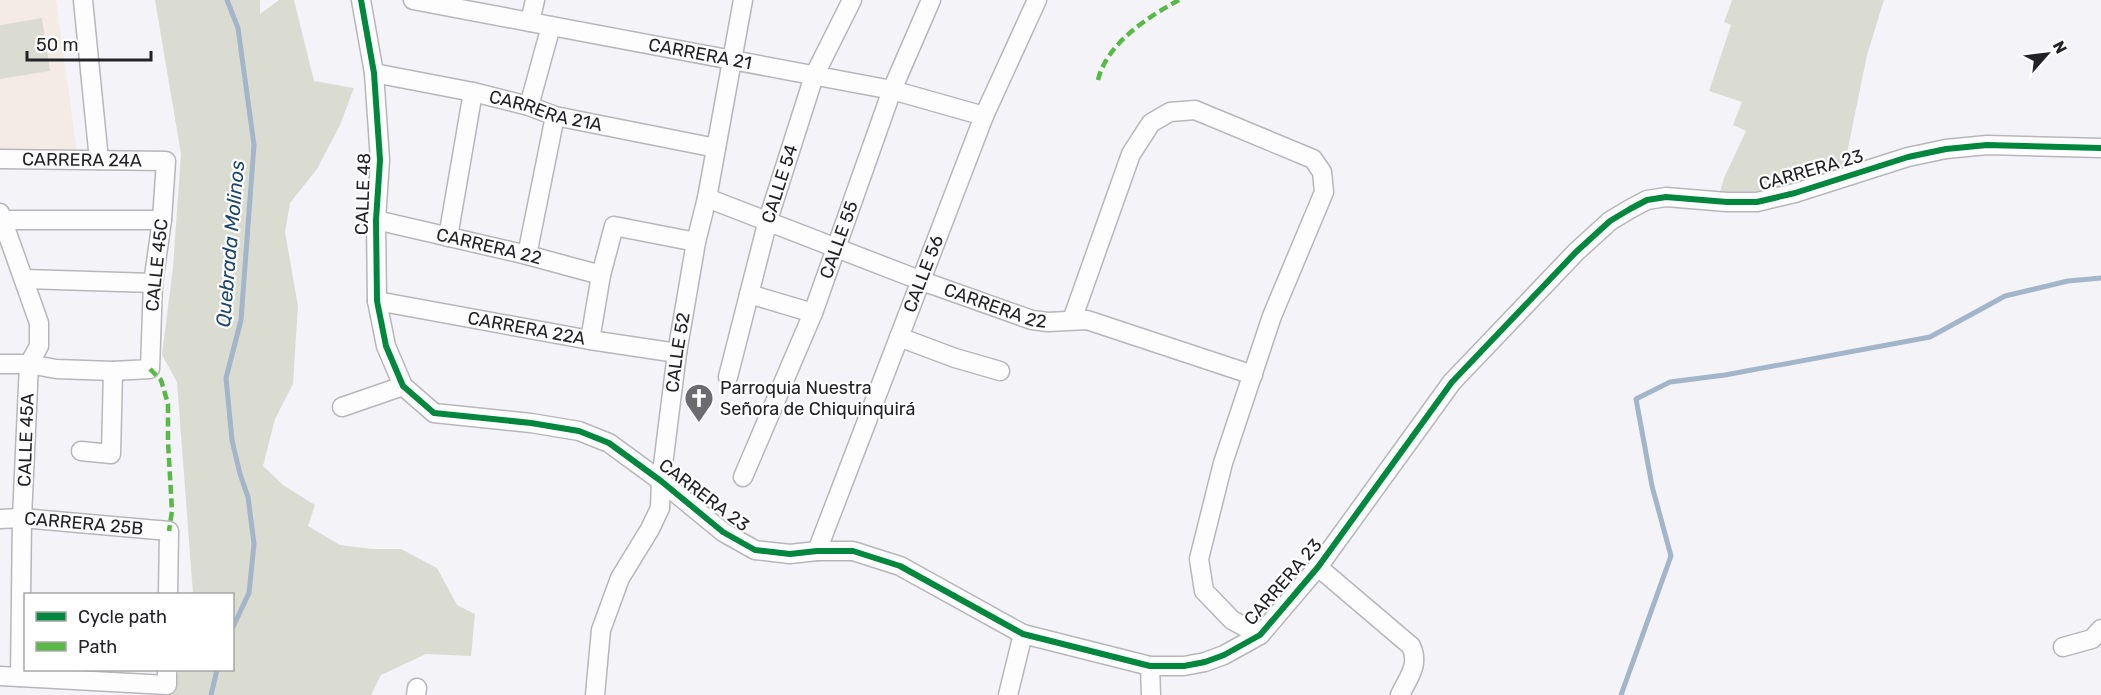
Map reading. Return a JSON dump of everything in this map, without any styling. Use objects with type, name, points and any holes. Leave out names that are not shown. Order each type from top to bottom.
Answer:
[{"type":"street","points":[[84,0],[99,159]]},
{"type":"street","name":"CALLE 48","points":[[361,0],[374,73],[380,160],[376,220],[377,301],[386,346],[403,386]]},
{"type":"street","name":"CARRERA 21","points":[[416,0],[892,90],[984,117]]},
{"type":"street","points":[[530,22],[534,0]]},
{"type":"street","name":"CALLE 52","points":[[594,695],[601,630],[620,578],[660,508],[661,481],[677,353],[743,0]]},
{"type":"street","name":"CALLE 54","points":[[728,377],[768,220],[814,76],[852,0]]},
{"type":"street","name":"CALLE 55","points":[[743,477],[813,313],[892,90],[931,0]]},
{"type":"street","name":"CALLE 56","points":[[817,551],[984,117],[1037,0]]},
{"type":"street","points":[[529,106],[551,26]]},
{"type":"street","name":"CARRERA 21A","points":[[374,73],[529,106],[555,116],[716,148]]},
{"type":"street","points":[[448,237],[473,93]]},
{"type":"street","points":[[1072,320],[1131,154],[1151,123],[1170,112],[1195,110],[1313,159],[1322,172],[1324,192],[1272,316],[1222,463],[1199,559],[1204,591],[1232,620],[1260,635]]},
{"type":"street","points":[[526,255],[555,116]]},
{"type":"street","name":"CARRERA 23","points":[[403,386],[434,412],[579,431],[609,443],[661,481],[723,532],[755,550],[790,554],[817,551],[853,552],[900,566],[1023,634],[1150,666],[1184,666],[1224,655],[1260,635],[1318,567],[1452,382],[1576,252],[1610,221],[1630,209],[1647,200],[1666,197],[1757,202],[1795,193],[1908,157],[1946,149],[1987,145],[2101,148]]},
{"type":"street","name":"CARRERA 24A","points":[[0,159],[166,161]]},
{"type":"street","name":"CALLE 45C","points":[[113,371],[150,369],[153,283],[162,220],[166,161]]},
{"type":"street","name":"CARRERA 22","points":[[707,198],[837,246],[922,281],[1032,320],[1048,322],[1087,320],[1253,375]]},
{"type":"street","points":[[1,217],[162,220]]},
{"type":"street","name":"CALLE 45A","points":[[1,217],[39,323],[39,346],[29,364],[22,519],[20,676]]},
{"type":"street","name":"CARRERA 22","points":[[376,220],[601,275]]},
{"type":"street","points":[[590,340],[601,275],[614,226],[696,242]]},
{"type":"street","points":[[25,279],[153,283]]},
{"type":"street","points":[[749,294],[813,313]]},
{"type":"street","name":"CARRERA 22A","points":[[377,301],[590,340],[677,353]]},
{"type":"street","points":[[899,337],[955,358],[1000,371]]},
{"type":"street","points":[[0,364],[113,371],[111,454],[81,451]]},
{"type":"street","points":[[342,407],[403,386]]},
{"type":"street","name":"CARRERA 25B","points":[[0,519],[169,531],[168,593]]},
{"type":"street","points":[[1318,567],[1411,646],[1415,655],[1415,665],[1400,695]]},
{"type":"street","points":[[2063,647],[2092,639],[2101,628]]},
{"type":"street","points":[[1008,695],[1023,634]]},
{"type":"street","points":[[1150,666],[1151,695]]},
{"type":"street","points":[[0,676],[20,676],[100,688],[167,677]]},
{"type":"shaded area","points":[[0,0],[56,0],[78,159],[0,159]]},
{"type":"shaded area","points":[[155,0],[260,0],[260,14],[279,0],[294,0],[314,81],[354,88],[340,125],[317,169],[290,203],[285,232],[298,306],[293,384],[275,419],[263,466],[283,485],[315,505],[308,526],[340,545],[372,549],[401,549],[437,568],[457,605],[475,614],[471,656],[426,654],[381,675],[371,695],[170,695],[179,671],[234,671],[234,593],[193,593],[177,382],[162,355],[173,267],[181,154]]},
{"type":"shaded area","points":[[1732,0],[1884,0],[1867,55],[1842,178],[1717,202],[1724,178],[1746,131],[1733,125],[1742,102],[1709,91],[1731,25],[1724,22]]},
{"type":"shaded area","points":[[42,18],[50,71],[0,79],[0,25]]},
{"type":"waterway","name":"Quebrada Molinos","points":[[227,0],[238,28],[254,145],[241,320],[226,378],[232,440],[248,497],[254,544],[249,593],[234,625]]},
{"type":"waterway","points":[[1621,695],[1671,556],[1652,486],[1636,399],[1670,382],[1725,375],[1930,337],[2005,296],[2068,281],[2101,278]]},
{"type":"waterway","name":"Quebrada Molinos","points":[[211,695],[217,671]]},
{"type":"marked path","points":[[1098,80],[1110,54],[1130,32],[1179,0]]},
{"type":"marked path","points":[[150,369],[161,380],[168,404],[172,511],[169,531]]},
{"type":"cycle path","points":[[361,0],[374,73],[380,160],[376,220],[377,301],[386,346],[403,386],[434,413],[531,423],[579,431],[609,443],[661,481],[723,532],[755,550],[790,554],[853,551],[900,566],[1023,634],[1150,666],[1184,666],[1205,662],[1224,655],[1260,635],[1318,567],[1452,382],[1576,252],[1610,221],[1630,209],[1647,200],[1666,197],[1757,202],[1795,193],[1908,157],[1946,149],[1987,145],[2101,148]]},
{"type":"place","name":"Parroquia Nuestra Señora de Chiquinquirá","points":[[699,424]]}]
